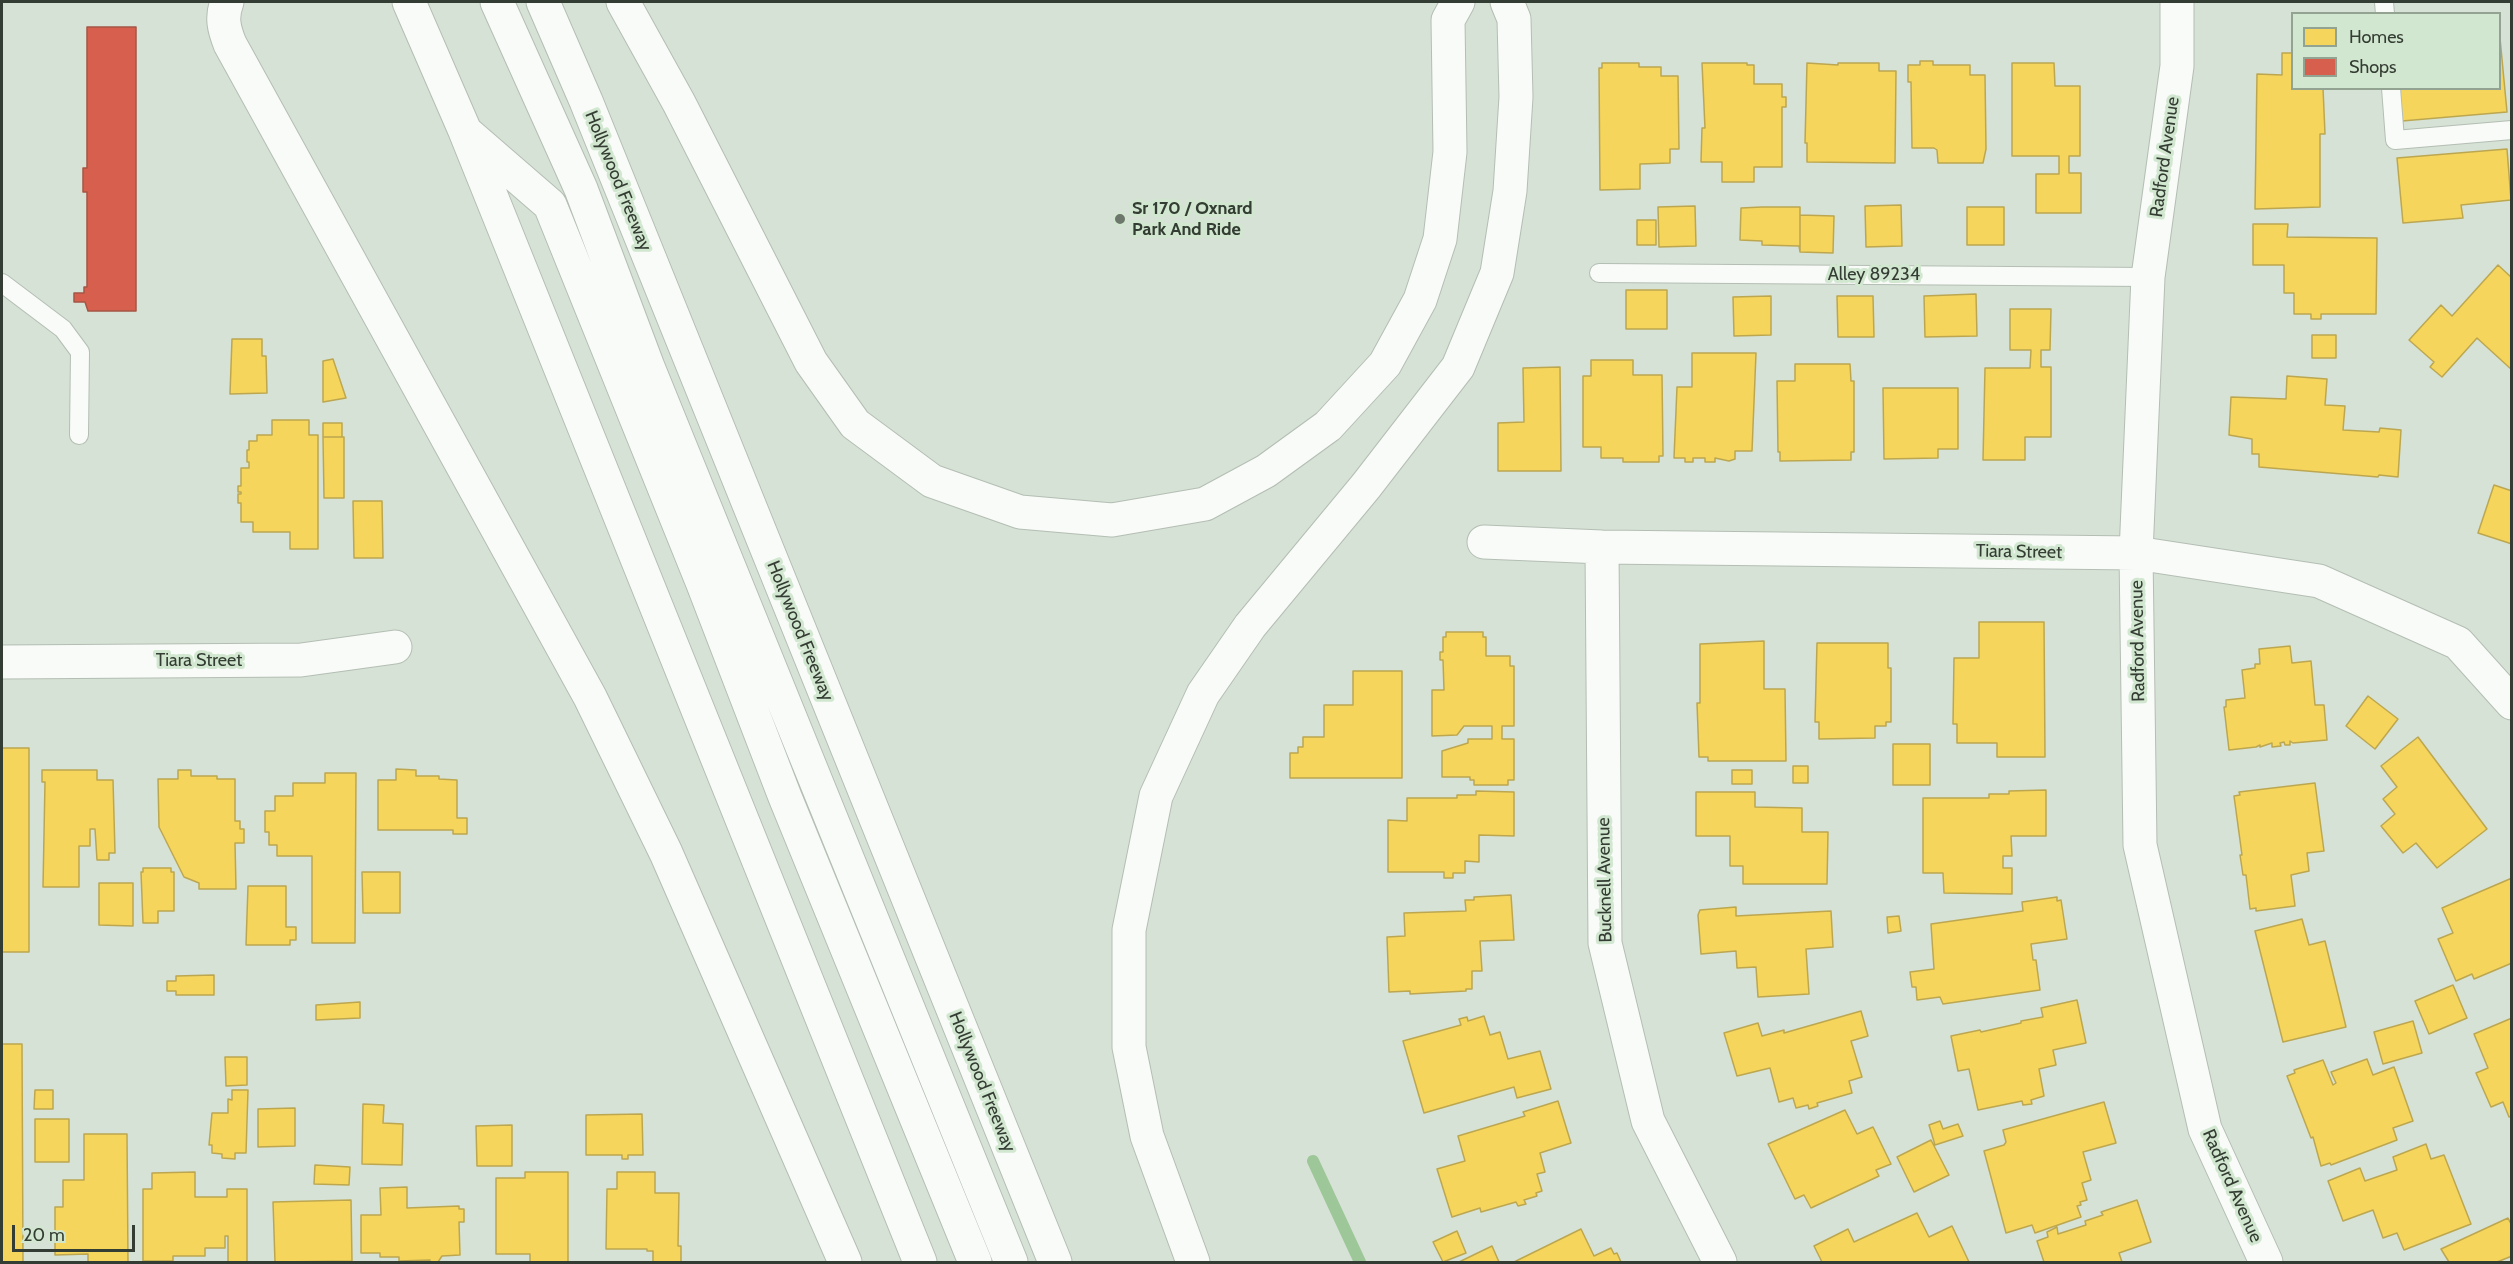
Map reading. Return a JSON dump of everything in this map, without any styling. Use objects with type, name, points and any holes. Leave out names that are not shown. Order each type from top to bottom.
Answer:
[{"type":"main road","points":[[226,2],[223,27],[230,44],[590,697],[666,854],[845,1263]]},
{"type":"main road","points":[[409,2],[465,131],[920,1263]]},
{"type":"main road","points":[[497,2],[581,189],[653,378],[1011,1263]]},
{"type":"main road","name":"Hollywood Freeway","points":[[543,2],[586,101],[1055,1263]]},
{"type":"main road","points":[[623,2],[679,103],[811,362],[855,424],[932,482],[1020,512],[1112,520],[1204,504],[1266,471],[1328,426],[1385,364],[1420,300],[1440,239],[1450,152],[1448,20],[1458,2]]},
{"type":"main road","points":[[1193,1263],[1148,1136],[1129,1047],[1129,930],[1156,796],[1203,694],[1250,626],[1366,486],[1458,367],[1497,273],[1510,191],[1516,86],[1514,19],[1507,2]]},
{"type":"main road","name":"Radford Avenue","points":[[2177,2],[2177,66],[2148,277],[2136,553],[2140,845],[2205,1129],[2266,1263]]},
{"type":"main road","points":[[465,131],[549,205],[686,540],[785,797],[975,1263]]},
{"type":"main road","name":"Tiara Street","points":[[1484,542],[1602,547],[2136,553],[2319,581],[2458,643],[2511,703]]},
{"type":"main road","name":"Bucknell Avenue","points":[[1602,547],[1605,943],[1648,1121],[1720,1263]]},
{"type":"main road","name":"Tiara Street","points":[[2,662],[301,660],[395,647]]},
{"type":"lane","points":[[2391,90],[2395,140],[2511,130]]},
{"type":"lane","name":"Alley 89234","points":[[1599,273],[2148,277]]},
{"type":"lane","points":[[2,283],[63,329],[80,352],[79,435]]},
{"type":"building: Homes","points":[[2501,49],[2507,112],[2402,121],[2399,90],[2501,90]]},
{"type":"building: Homes","points":[[2282,53],[2291,53],[2291,90],[2323,90],[2325,134],[2320,134],[2320,207],[2255,209],[2257,74],[2282,75]]},
{"type":"building: Homes","points":[[1920,61],[1933,61],[1933,65],[1970,65],[1970,75],[1985,75],[1986,149],[1983,163],[1938,163],[1937,150],[1934,148],[1912,148],[1911,82],[1908,82],[1908,65],[1920,65]]},
{"type":"building: Homes","points":[[1602,63],[1639,63],[1639,67],[1661,67],[1661,76],[1678,76],[1679,149],[1670,149],[1670,163],[1640,164],[1640,189],[1600,190],[1599,68],[1602,68]]},
{"type":"building: Homes","points":[[1702,63],[1747,63],[1747,65],[1754,65],[1754,84],[1782,84],[1782,97],[1786,97],[1786,107],[1782,107],[1782,167],[1754,167],[1754,182],[1722,182],[1722,162],[1701,162],[1702,128],[1705,128]]},
{"type":"building: Homes","points":[[1807,63],[1838,65],[1838,63],[1879,63],[1879,71],[1896,71],[1895,163],[1807,162],[1807,143],[1805,143]]},
{"type":"building: Homes","points":[[2012,63],[2054,63],[2055,86],[2080,86],[2080,156],[2069,156],[2069,173],[2081,173],[2081,213],[2036,213],[2036,174],[2059,174],[2059,156],[2012,156]]},
{"type":"building: Homes","points":[[2507,149],[2511,200],[2461,205],[2463,218],[2403,223],[2397,158]]},
{"type":"building: Homes","points":[[1901,205],[1902,246],[1866,247],[1865,206]]},
{"type":"building: Homes","points":[[1695,206],[1696,246],[1659,247],[1658,207]]},
{"type":"building: Homes","points":[[1800,207],[1800,252],[1799,246],[1762,245],[1762,241],[1740,240],[1741,208]]},
{"type":"building: Homes","points":[[1967,207],[2004,207],[2004,245],[1967,245]]},
{"type":"building: Homes","points":[[1800,215],[1834,216],[1833,253],[1800,252]]},
{"type":"building: Homes","points":[[1637,220],[1656,220],[1656,245],[1637,245]]},
{"type":"building: Homes","points":[[2253,224],[2288,224],[2287,237],[2377,238],[2376,314],[2321,314],[2321,319],[2311,319],[2311,314],[2294,314],[2294,293],[2284,293],[2284,265],[2253,265]]},
{"type":"building: Homes","points":[[2498,265],[2512,278],[2512,370],[2477,338],[2442,377],[2430,367],[2434,362],[2409,340],[2441,305],[2452,316]]},
{"type":"building: Homes","points":[[1626,290],[1667,290],[1667,329],[1626,329]]},
{"type":"building: Homes","points":[[1976,294],[1977,336],[1925,337],[1924,296]]},
{"type":"building: Homes","points":[[1771,296],[1771,335],[1734,336],[1733,297]]},
{"type":"building: Homes","points":[[1837,296],[1873,296],[1874,337],[1838,337]]},
{"type":"building: Homes","points":[[2010,309],[2051,309],[2050,350],[2041,350],[2041,367],[2051,367],[2051,437],[2025,437],[2025,460],[1983,460],[1985,368],[2030,368],[2031,350],[2010,350]]},
{"type":"building: Homes","points":[[2312,335],[2336,335],[2336,358],[2312,358]]},
{"type":"building: Homes","points":[[232,339],[262,339],[262,356],[266,356],[267,393],[230,394]]},
{"type":"building: Homes","points":[[1692,353],[1756,353],[1752,451],[1735,451],[1735,459],[1729,461],[1715,458],[1715,462],[1705,462],[1705,458],[1693,458],[1693,462],[1685,462],[1685,458],[1674,458],[1677,387],[1692,387]]},
{"type":"building: Homes","points":[[333,359],[346,398],[323,402],[323,361]]},
{"type":"building: Homes","points":[[1591,360],[1633,360],[1633,375],[1662,375],[1663,456],[1659,456],[1659,462],[1623,462],[1623,458],[1601,458],[1601,447],[1583,447],[1583,376],[1591,376]]},
{"type":"building: Homes","points":[[1795,364],[1850,364],[1851,381],[1854,381],[1854,452],[1851,452],[1851,460],[1780,461],[1777,381],[1795,381]]},
{"type":"building: Homes","points":[[1560,367],[1561,471],[1498,471],[1498,423],[1524,422],[1523,368]]},
{"type":"building: Homes","points":[[2287,376],[2327,379],[2325,405],[2345,406],[2343,430],[2379,432],[2380,428],[2401,430],[2398,477],[2259,467],[2259,454],[2252,454],[2252,439],[2229,435],[2231,397],[2286,399]]},
{"type":"building: Homes","points":[[1883,388],[1958,388],[1958,449],[1938,449],[1938,458],[1884,459]]},
{"type":"building: Homes","points":[[272,420],[309,420],[309,435],[318,435],[318,549],[290,549],[290,532],[253,532],[253,522],[241,522],[241,503],[238,503],[238,494],[241,492],[238,492],[238,486],[241,486],[241,468],[249,468],[247,450],[249,450],[249,441],[257,441],[257,435],[272,435]]},
{"type":"building: Homes","points":[[323,423],[342,423],[342,437],[323,437]]},
{"type":"building: Homes","points":[[323,437],[344,437],[344,498],[324,498]]},
{"type":"building: Homes","points":[[2494,485],[2512,491],[2512,544],[2478,533]]},
{"type":"building: Homes","points":[[353,501],[382,501],[383,558],[354,558]]},
{"type":"building: Homes","points":[[1979,622],[2044,622],[2045,757],[1997,757],[1997,743],[1957,743],[1957,724],[1953,724],[1954,658],[1979,658]]},
{"type":"building: Homes","points":[[1446,632],[1483,632],[1483,637],[1486,637],[1486,656],[1510,656],[1510,666],[1514,666],[1514,726],[1502,726],[1502,739],[1514,739],[1514,780],[1508,780],[1508,785],[1474,785],[1474,780],[1470,780],[1470,777],[1442,777],[1442,751],[1468,743],[1468,739],[1492,739],[1492,726],[1464,726],[1457,735],[1432,736],[1432,690],[1444,690],[1443,660],[1440,660],[1440,652],[1443,652],[1443,637],[1446,637]]},
{"type":"building: Homes","points":[[1764,641],[1764,689],[1785,689],[1786,761],[1708,761],[1708,757],[1699,757],[1697,703],[1700,703],[1700,644]]},
{"type":"building: Homes","points":[[1817,643],[1888,643],[1888,668],[1891,668],[1891,722],[1886,722],[1886,726],[1875,726],[1875,738],[1819,739],[1819,722],[1815,722]]},
{"type":"building: Homes","points":[[2290,646],[2292,663],[2311,661],[2315,705],[2324,705],[2327,740],[2293,743],[2290,741],[2290,745],[2285,745],[2284,742],[2280,743],[2281,746],[2272,747],[2272,743],[2260,747],[2260,745],[2229,750],[2224,707],[2226,707],[2226,700],[2245,698],[2242,670],[2255,668],[2255,664],[2260,664],[2259,649]]},
{"type":"building: Homes","points":[[1353,671],[1402,671],[1402,778],[1290,778],[1290,753],[1298,753],[1298,747],[1303,747],[1303,737],[1324,737],[1324,705],[1353,705]]},
{"type":"building: Homes","points":[[2368,696],[2398,719],[2375,749],[2346,726]]},
{"type":"building: Homes","points":[[2418,737],[2487,829],[2437,868],[2416,843],[2403,853],[2381,826],[2395,814],[2383,799],[2397,787],[2381,766]]},
{"type":"building: Homes","points":[[1893,744],[1930,744],[1930,785],[1893,785]]},
{"type":"building: Homes","points":[[2,748],[29,748],[29,952],[2,952]]},
{"type":"building: Homes","points":[[1793,766],[1808,766],[1808,783],[1793,783]]},
{"type":"building: Homes","points":[[396,769],[416,770],[416,776],[439,776],[439,779],[457,780],[457,818],[467,818],[467,834],[453,834],[453,830],[378,830],[378,780],[396,780]]},
{"type":"building: Homes","points":[[42,770],[97,770],[97,780],[113,780],[115,853],[109,853],[109,860],[97,860],[95,829],[90,829],[90,846],[79,846],[79,887],[43,887],[45,782],[42,782]]},
{"type":"building: Homes","points":[[178,770],[191,770],[191,776],[235,779],[235,821],[240,821],[240,829],[244,829],[244,843],[235,843],[236,889],[199,889],[199,883],[184,877],[159,827],[158,779],[178,779]]},
{"type":"building: Homes","points":[[1732,770],[1752,770],[1752,784],[1732,784]]},
{"type":"building: Homes","points":[[325,773],[356,773],[355,943],[312,943],[312,856],[277,856],[277,845],[269,845],[269,832],[265,832],[265,811],[275,811],[275,796],[293,796],[293,783],[325,783]]},
{"type":"building: Homes","points":[[2315,783],[2324,851],[2307,853],[2309,871],[2291,875],[2295,906],[2256,911],[2256,908],[2250,909],[2246,875],[2243,875],[2240,855],[2242,855],[2234,796],[2240,795],[2239,792]]},
{"type":"building: Homes","points":[[2046,790],[2046,836],[2011,836],[2012,856],[2003,856],[2003,868],[2012,868],[2012,894],[1944,893],[1943,873],[1923,873],[1923,798],[1989,798],[1989,794],[2009,794],[2009,791]]},
{"type":"building: Homes","points":[[1476,791],[1514,792],[1514,836],[1479,835],[1479,862],[1465,861],[1465,873],[1453,873],[1453,878],[1444,878],[1444,872],[1388,872],[1388,820],[1407,821],[1407,798],[1457,798],[1457,795],[1476,795]]},
{"type":"building: Homes","points":[[1696,792],[1755,792],[1755,807],[1802,808],[1802,832],[1828,832],[1827,884],[1743,884],[1743,866],[1730,866],[1730,836],[1696,836]]},
{"type":"building: Homes","points":[[143,868],[171,868],[171,872],[174,872],[174,911],[158,911],[158,923],[143,923],[141,872]]},
{"type":"building: Homes","points":[[362,872],[400,872],[400,913],[363,913]]},
{"type":"building: Homes","points":[[2512,878],[2512,963],[2474,979],[2472,974],[2456,981],[2438,939],[2453,933],[2442,908]]},
{"type":"building: Homes","points":[[99,883],[133,883],[133,926],[99,925]]},
{"type":"building: Homes","points":[[248,886],[286,886],[286,927],[296,927],[296,940],[290,940],[290,945],[246,945]]},
{"type":"building: Homes","points":[[1511,895],[1514,940],[1480,941],[1482,971],[1472,971],[1472,989],[1410,994],[1410,991],[1389,992],[1387,937],[1405,936],[1404,913],[1466,911],[1465,900],[1474,900],[1474,897]]},
{"type":"building: Homes","points":[[2057,897],[2057,901],[2061,900],[2067,939],[2031,944],[2033,960],[2036,960],[2040,990],[1943,1004],[1940,997],[1917,1000],[1916,987],[1912,987],[1910,972],[1934,969],[1931,924],[2023,911],[2022,902]]},
{"type":"building: Homes","points":[[1736,907],[1736,916],[1831,911],[1833,947],[1806,949],[1809,994],[1758,997],[1756,967],[1737,968],[1736,951],[1701,954],[1698,915],[1700,910]]},
{"type":"building: Homes","points":[[1899,916],[1901,931],[1888,933],[1887,917]]},
{"type":"building: Homes","points":[[2302,919],[2309,945],[2325,941],[2346,1027],[2283,1042],[2255,931]]},
{"type":"building: Homes","points":[[214,975],[214,995],[176,995],[176,991],[167,991],[167,981],[176,981],[176,976]]},
{"type":"building: Homes","points":[[2453,985],[2467,1018],[2429,1034],[2415,1001]]},
{"type":"building: Homes","points":[[2077,1000],[2086,1043],[2053,1050],[2056,1065],[2039,1069],[2044,1096],[2031,1100],[2032,1104],[2023,1105],[2022,1101],[1978,1110],[1969,1069],[1958,1071],[1951,1036],[1980,1030],[1981,1032],[2043,1017],[2041,1008]]},
{"type":"building: Homes","points":[[360,1002],[360,1018],[316,1020],[316,1005]]},
{"type":"building: Homes","points":[[1861,1011],[1868,1036],[1851,1041],[1862,1077],[1849,1081],[1852,1093],[1817,1103],[1818,1106],[1809,1109],[1808,1105],[1796,1108],[1793,1098],[1779,1102],[1770,1068],[1737,1076],[1724,1033],[1758,1023],[1762,1036],[1784,1030],[1784,1033]]},
{"type":"building: Homes","points":[[1484,1016],[1490,1035],[1500,1032],[1508,1059],[1540,1051],[1551,1089],[1517,1098],[1514,1087],[1424,1113],[1403,1041],[1461,1025],[1459,1019],[1467,1017],[1468,1021]]},
{"type":"building: Homes","points":[[2512,1018],[2512,1116],[2509,1117],[2503,1102],[2491,1107],[2476,1073],[2488,1068],[2474,1034]]},
{"type":"building: Homes","points":[[2413,1021],[2422,1053],[2383,1064],[2374,1032]]},
{"type":"building: Homes","points":[[2,1044],[22,1044],[23,1262],[2,1262]]},
{"type":"building: Homes","points":[[225,1057],[247,1057],[247,1085],[226,1086]]},
{"type":"building: Homes","points":[[2367,1059],[2373,1075],[2394,1067],[2413,1121],[2393,1128],[2397,1140],[2331,1165],[2330,1163],[2321,1166],[2313,1137],[2311,1138],[2287,1076],[2295,1073],[2294,1070],[2323,1060],[2333,1085],[2336,1083],[2331,1072]]},
{"type":"building: Homes","points":[[35,1090],[53,1090],[53,1109],[34,1109]]},
{"type":"building: Homes","points":[[232,1090],[248,1090],[246,1153],[235,1153],[235,1159],[222,1158],[222,1154],[212,1153],[212,1145],[209,1145],[212,1113],[228,1113],[228,1099],[232,1100]]},
{"type":"building: Homes","points":[[1558,1101],[1571,1143],[1540,1153],[1545,1172],[1537,1174],[1542,1191],[1536,1193],[1537,1196],[1524,1200],[1526,1204],[1518,1206],[1516,1202],[1481,1212],[1480,1208],[1452,1217],[1437,1169],[1465,1161],[1458,1136],[1525,1116],[1523,1112]]},
{"type":"building: Homes","points":[[2104,1102],[2116,1143],[2083,1152],[2091,1180],[2082,1183],[2087,1200],[2080,1202],[2081,1205],[2077,1206],[2081,1217],[2035,1233],[2032,1225],[2006,1233],[1984,1151],[2004,1145],[2006,1142],[2003,1130]]},
{"type":"building: Homes","points":[[363,1104],[384,1105],[383,1123],[403,1124],[402,1165],[362,1164]]},
{"type":"building: Homes","points":[[295,1108],[295,1146],[258,1147],[258,1109]]},
{"type":"building: Homes","points":[[1845,1110],[1857,1134],[1873,1127],[1891,1164],[1876,1170],[1879,1176],[1811,1208],[1804,1195],[1795,1199],[1768,1144]]},
{"type":"building: Homes","points":[[642,1114],[643,1155],[628,1155],[628,1159],[622,1159],[622,1155],[586,1155],[586,1115]]},
{"type":"building: Homes","points":[[35,1119],[69,1119],[69,1162],[35,1162]]},
{"type":"building: Homes","points":[[1940,1121],[1943,1129],[1958,1124],[1963,1136],[1935,1145],[1929,1125]]},
{"type":"building: Homes","points":[[512,1125],[512,1166],[477,1166],[476,1126]]},
{"type":"building: Homes","points":[[84,1134],[127,1134],[128,1262],[88,1262],[88,1254],[55,1255],[55,1207],[63,1207],[63,1180],[84,1180]]},
{"type":"building: Homes","points":[[1931,1140],[1949,1175],[1914,1192],[1897,1157]]},
{"type":"building: Homes","points":[[2426,1144],[2431,1159],[2444,1155],[2471,1224],[2404,1250],[2397,1233],[2383,1238],[2373,1210],[2343,1221],[2328,1181],[2360,1168],[2365,1181],[2397,1170],[2393,1157]]},
{"type":"building: Homes","points":[[315,1165],[350,1167],[349,1185],[314,1184]]},
{"type":"building: Homes","points":[[195,1172],[195,1197],[227,1197],[227,1189],[247,1189],[247,1262],[228,1262],[228,1236],[225,1236],[225,1248],[205,1248],[205,1256],[173,1256],[173,1261],[143,1261],[143,1189],[152,1189],[152,1173]]},
{"type":"building: Homes","points":[[525,1172],[568,1172],[568,1262],[530,1262],[530,1254],[496,1254],[496,1178],[525,1178]]},
{"type":"building: Homes","points":[[617,1172],[655,1172],[655,1193],[679,1193],[678,1246],[681,1246],[681,1262],[653,1262],[653,1251],[647,1251],[647,1249],[606,1249],[607,1189],[617,1189]]},
{"type":"building: Homes","points":[[407,1187],[407,1208],[459,1206],[459,1209],[464,1209],[464,1222],[459,1222],[460,1255],[442,1256],[438,1262],[430,1262],[430,1260],[399,1261],[399,1257],[380,1257],[380,1253],[361,1253],[361,1215],[381,1215],[380,1188]]},
{"type":"building: Homes","points":[[351,1200],[352,1261],[275,1262],[273,1202]]},
{"type":"building: Homes","points":[[2137,1200],[2151,1242],[2119,1253],[2122,1262],[2044,1262],[2037,1241],[2048,1237],[2047,1232],[2057,1227],[2058,1234],[2086,1225],[2085,1221],[2103,1215],[2101,1212]]},
{"type":"building: Homes","points":[[1917,1213],[1929,1237],[1952,1226],[1969,1262],[1822,1262],[1814,1246],[1848,1229],[1854,1242]]},
{"type":"building: Homes","points":[[2508,1218],[2512,1226],[2512,1256],[2497,1262],[2449,1262],[2441,1249]]},
{"type":"building: Homes","points":[[1581,1229],[1594,1256],[1611,1248],[1614,1254],[1617,1253],[1621,1262],[1514,1262]]},
{"type":"building: Homes","points":[[1457,1231],[1466,1253],[1443,1262],[1433,1242]]},
{"type":"building: Homes","points":[[1492,1246],[1499,1262],[1459,1262]]},
{"type":"building: Shops","points":[[87,27],[136,27],[136,311],[88,311],[85,302],[74,302],[74,293],[84,293],[84,287],[87,287],[87,192],[83,192],[83,168],[87,168]]},
{"type":"waterway","points":[[1313,1161],[1360,1262]]},
{"type":"place","name":"Sr 170 / Oxnard Park And Ride","points":[[1120,219]]}]
